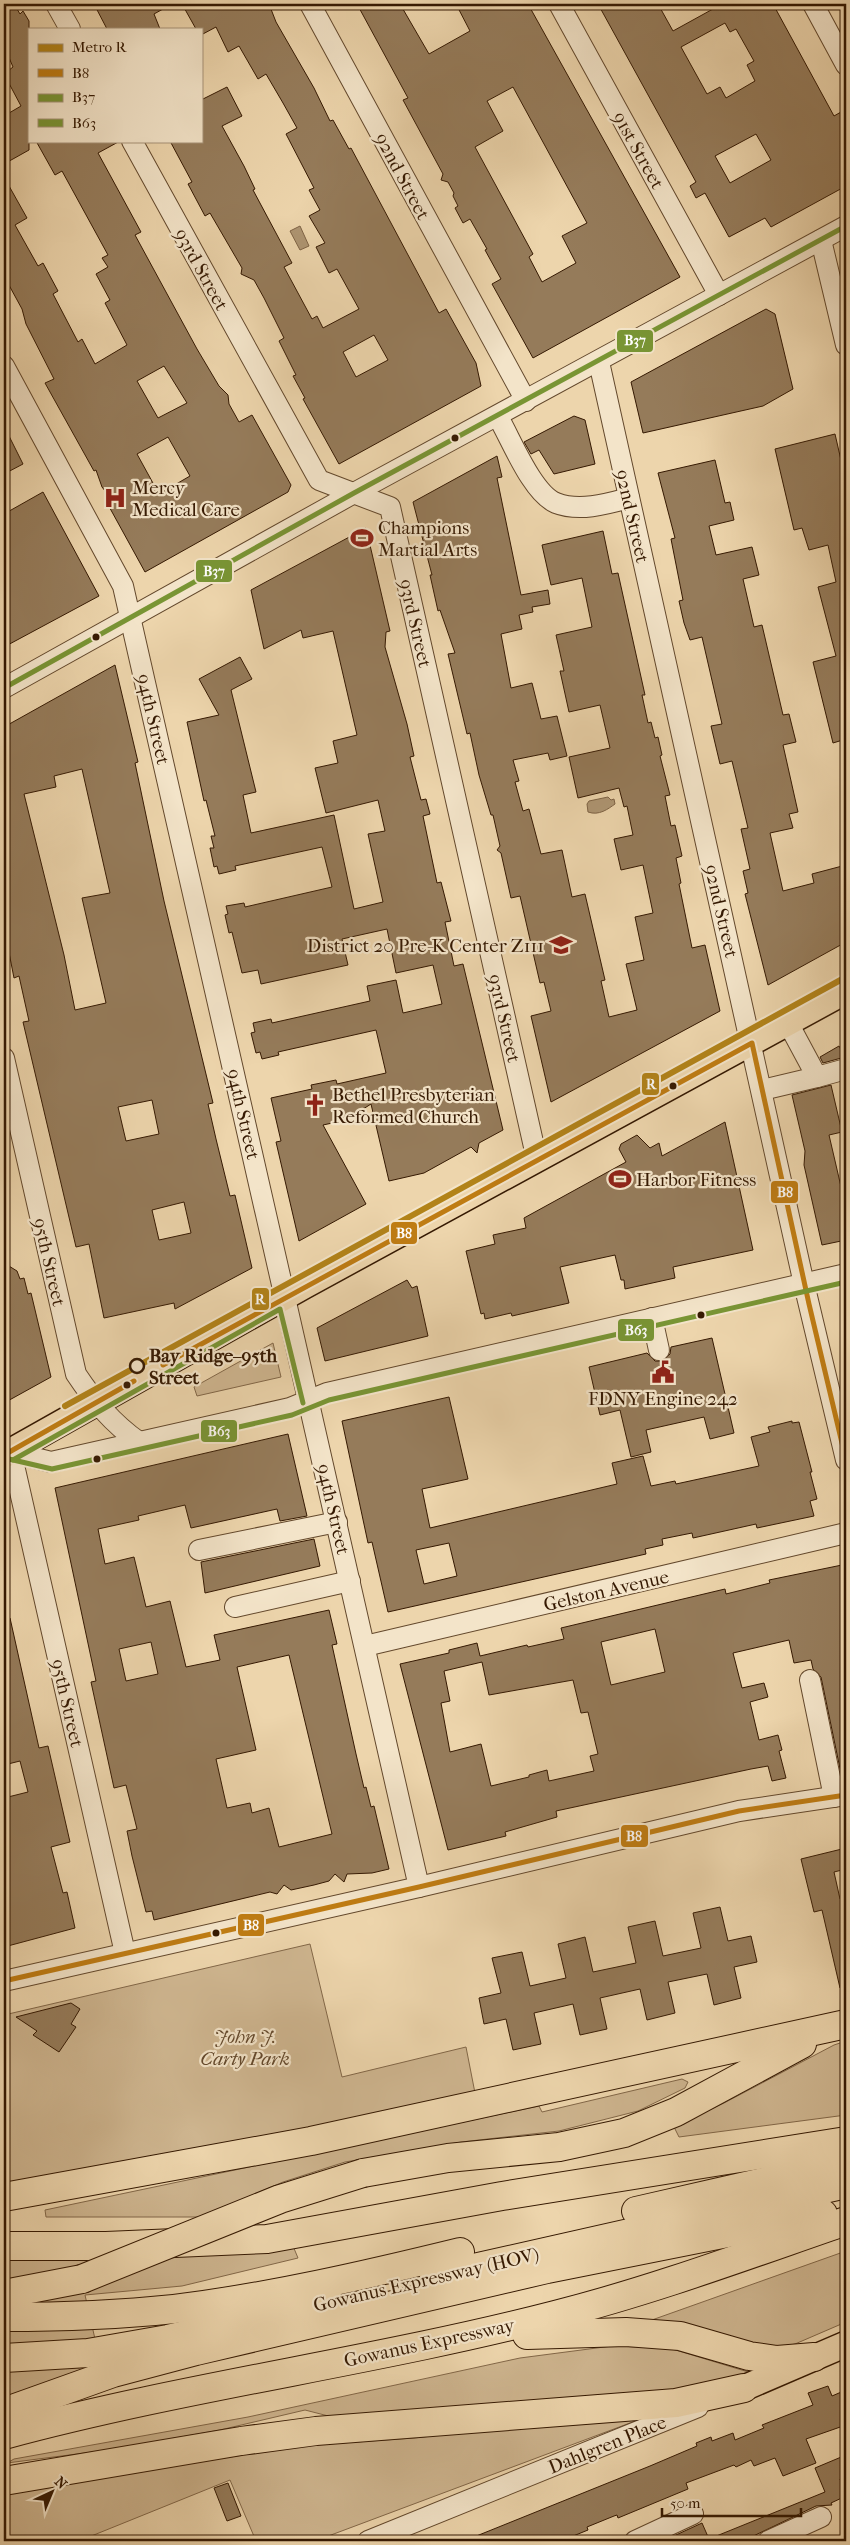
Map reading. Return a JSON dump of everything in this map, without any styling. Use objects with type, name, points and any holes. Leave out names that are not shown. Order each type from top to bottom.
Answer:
[{"type":"highway","points":[[4,2294],[82,2279],[280,2199],[363,2173],[448,2158],[559,2147],[624,2133],[676,2112],[841,2026]]},
{"type":"highway","points":[[4,2197],[311,2141],[841,2026]]},
{"type":"highway","points":[[4,2246],[106,2246],[267,2239],[502,2196],[846,2141]]},
{"type":"highway","points":[[4,2317],[109,2315],[174,2308],[260,2295],[372,2273],[846,2163]]},
{"type":"highway","name":"Gowanus Expressway (HOV)","points":[[4,2358],[88,2353],[168,2339],[499,2261],[846,2184]]},
{"type":"highway","points":[[4,2412],[113,2373],[188,2353],[548,2269],[846,2209]]},
{"type":"highway","name":"Gowanus Expressway","points":[[4,2435],[172,2396],[426,2344],[556,2315],[681,2277],[846,2221]]},
{"type":"highway","points":[[426,2344],[538,2334],[626,2332],[680,2336],[758,2358],[777,2360],[814,2357]]},
{"type":"highway","points":[[4,2481],[241,2441],[316,2431],[676,2403],[744,2388]]},
{"type":"main road","points":[[7,1454],[285,1298],[846,991]]},
{"type":"main road","name":"Dahlgren Place","points":[[744,2388],[846,2344]]},
{"type":"street","points":[[56,4],[69,28]]},
{"type":"street","name":"92nd Street","points":[[310,4],[526,402]]},
{"type":"street","name":"91st Street","points":[[559,4],[719,296]]},
{"type":"street","points":[[813,4],[846,65]]},
{"type":"street","name":"93rd Street","points":[[133,142],[319,480],[390,507],[536,1160]]},
{"type":"street","points":[[4,688],[354,493],[526,402],[846,226]]},
{"type":"street","points":[[821,240],[846,345]]},
{"type":"street","name":"92nd Street","points":[[599,362],[752,1043],[804,1284],[846,1460]]},
{"type":"street","name":"94th Street","points":[[4,366],[123,586],[285,1298],[310,1400],[419,1887]]},
{"type":"street","points":[[498,416],[533,480],[543,493],[557,503],[588,507],[630,498]]},
{"type":"street","points":[[788,1023],[817,1077]]},
{"type":"street","name":"95th Street","points":[[4,1058],[76,1374],[95,1403],[109,1419],[139,1442]]},
{"type":"street","points":[[762,1090],[846,1069]]},
{"type":"street","points":[[7,1454],[51,1462],[290,1408],[327,1393],[846,1274]]},
{"type":"street","points":[[652,1318],[659,1350]]},
{"type":"street","name":"95th Street","points":[[7,1454],[125,1953]]},
{"type":"street","points":[[199,1550],[337,1522]]},
{"type":"street","name":"Gelston Avenue","points":[[365,1646],[846,1533]]},
{"type":"street","points":[[235,1607],[350,1581]]},
{"type":"street","points":[[4,1981],[419,1887],[739,1811],[840,1796],[810,1680]]},
{"type":"street","name":"Dahlgren Place","points":[[368,2541],[744,2388]]},
{"type":"street","points":[[635,2541],[693,2514]]},
{"type":"street","points":[[768,2541],[821,2517]]},
{"type":"green space","points":[[273,1343],[281,1377],[197,1396],[194,1387]]},
{"type":"green space","name":"John J. Carty Park","points":[[310,1944],[342,2077],[466,2047],[475,2093],[316,2128],[4,2189],[4,2015]]},
{"type":"green space","points":[[846,2041],[846,2115],[679,2137],[674,2127],[834,2045]]},
{"type":"green space","points":[[682,2079],[688,2082],[685,2088],[638,2111],[559,2131],[461,2142],[345,2162],[283,2182],[201,2217],[46,2217],[45,2210],[539,2106],[542,2112]]},
{"type":"green space","points":[[293,2246],[298,2258],[182,2286],[85,2295],[95,2339],[104,2363],[4,2424],[4,2257],[149,2258]]},
{"type":"green space","points":[[846,2251],[846,2322],[795,2344],[763,2351],[649,2321]]},
{"type":"green space","points":[[612,2346],[669,2348],[755,2374],[692,2392],[639,2392],[344,2420],[305,2410],[220,2430],[108,2450],[7,2463],[14,2459],[248,2417],[520,2358]]},
{"type":"green space","points":[[610,2416],[638,2420],[315,2541],[256,2541],[230,2480],[79,2541],[4,2541],[4,2490],[312,2445],[414,2438]]},
{"type":"shaded area","points":[[300,226],[309,246],[300,250],[290,231]]},
{"type":"shaded area","points":[[608,797],[611,800],[614,799],[615,804],[600,813],[588,812],[587,804],[589,801]]},
{"type":"building","points":[[14,4],[20,14],[23,11],[29,21],[29,150],[4,164],[4,116],[21,106],[4,74],[13,67],[4,46],[4,10]]},
{"type":"building","points":[[94,4],[172,4],[154,14],[160,28],[106,28]]},
{"type":"building","points":[[182,4],[269,4],[276,22],[314,88],[330,121],[333,120],[349,149],[351,148],[439,313],[446,309],[476,363],[481,386],[339,464],[303,399],[305,398],[293,376],[296,375],[279,341],[284,338],[264,298],[254,280],[241,274],[242,268],[210,213],[205,216],[188,184],[192,182],[171,142],[202,142],[202,100],[227,87],[242,116],[222,126],[244,166],[255,189],[253,190],[292,263],[284,267],[312,319],[317,316],[323,328],[359,309],[337,269],[329,273],[316,247],[325,243],[309,216],[320,210],[309,190],[314,188],[286,134],[297,128],[266,74],[258,79],[239,46],[228,52],[216,27],[202,34],[202,28],[195,28]],"holes":[[[374,335],[388,360],[356,377],[343,352]]]},
{"type":"building","points":[[357,4],[400,4],[429,54],[470,31],[456,4],[528,4],[680,277],[533,358],[492,284],[501,279],[485,250],[487,249],[470,219],[463,223],[455,208],[458,206],[453,196],[454,193],[448,182],[441,180],[443,174],[403,100],[408,98]],"holes":[[[513,87],[587,223],[562,236],[576,263],[542,282],[529,257],[533,254],[475,147],[503,131],[487,101]]]},
{"type":"building","points":[[598,4],[658,4],[673,31],[722,4],[773,4],[834,116],[841,112],[846,122],[846,186],[771,227],[765,218],[729,237],[705,193],[696,198],[690,186],[696,182]],"holes":[[[725,23],[730,32],[736,29],[754,61],[747,65],[755,81],[726,98],[720,87],[707,94],[681,47]],[[756,134],[771,160],[730,183],[715,156]]]},
{"type":"building","points":[[37,142],[118,142],[98,153],[141,232],[135,235],[197,349],[219,386],[228,395],[229,404],[239,422],[252,415],[291,485],[288,492],[145,572],[106,501],[109,496],[102,487],[96,470],[94,471],[45,383],[54,379],[26,324],[22,309],[4,276],[4,177],[27,218],[15,225],[38,266],[43,263],[58,291],[53,294],[78,342],[82,339],[95,364],[127,345],[105,303],[110,300],[96,274],[108,267],[102,258],[108,255],[62,171],[55,175]],"holes":[[[164,366],[187,403],[158,418],[137,381]],[[168,437],[190,476],[159,494],[137,454]]]},
{"type":"building","points":[[766,309],[775,314],[793,389],[763,406],[643,433],[631,382]]},
{"type":"building","points":[[574,416],[585,420],[595,464],[554,474],[539,450],[531,454],[524,442]]},
{"type":"building","points":[[4,426],[23,464],[4,474]]},
{"type":"building","points":[[835,434],[846,482],[846,739],[833,743],[813,662],[836,656],[818,587],[836,582],[828,545],[809,550],[802,528],[794,530],[775,449]]},
{"type":"building","points":[[497,456],[502,477],[497,478],[521,595],[548,590],[550,604],[532,607],[533,612],[519,615],[522,629],[501,634],[511,688],[532,683],[541,719],[557,716],[567,756],[550,760],[548,753],[513,760],[519,781],[515,782],[523,811],[529,809],[541,854],[562,850],[572,897],[585,894],[605,980],[601,981],[609,1017],[637,1010],[626,964],[644,960],[635,917],[653,913],[643,865],[621,870],[614,839],[633,835],[627,806],[624,807],[619,788],[578,798],[569,757],[610,748],[600,705],[569,712],[560,671],[564,671],[556,635],[592,627],[582,578],[551,585],[542,545],[603,531],[612,574],[618,573],[645,695],[642,695],[648,723],[651,722],[655,738],[658,737],[662,755],[660,756],[670,795],[665,796],[671,826],[675,825],[682,856],[676,858],[681,883],[679,884],[692,948],[705,945],[720,1011],[551,1102],[531,1016],[551,1011],[544,982],[540,983],[520,896],[511,898],[501,853],[497,850],[500,846],[493,815],[491,815],[479,775],[470,733],[467,734],[448,654],[455,653],[440,610],[438,611],[430,575],[432,575],[413,502]]},
{"type":"building","points":[[715,460],[725,503],[730,502],[734,520],[709,526],[716,555],[752,547],[759,575],[743,579],[754,627],[762,625],[783,715],[789,714],[796,742],[783,745],[798,812],[789,814],[793,828],[770,833],[783,891],[814,883],[812,874],[846,865],[846,942],[768,985],[745,894],[748,893],[743,871],[750,869],[741,829],[748,828],[732,761],[720,764],[711,726],[722,724],[702,637],[690,640],[684,623],[679,601],[683,600],[671,539],[675,538],[658,473]]},
{"type":"building","points":[[43,492],[99,596],[4,647],[4,514]]},
{"type":"building","points":[[366,528],[390,631],[386,632],[385,647],[407,724],[414,756],[410,757],[421,800],[426,799],[430,814],[423,816],[437,883],[441,882],[451,921],[445,922],[454,966],[463,964],[503,1130],[479,1143],[477,1153],[471,1147],[424,1173],[389,1181],[371,1104],[346,1120],[323,1125],[366,1204],[299,1241],[276,1142],[281,1141],[271,1098],[312,1089],[311,1085],[336,1080],[337,1084],[386,1073],[376,1030],[278,1052],[279,1055],[262,1059],[260,1052],[256,1053],[251,1033],[255,1032],[253,1023],[271,1019],[272,1023],[370,1001],[367,986],[396,980],[403,1013],[442,1004],[433,965],[396,973],[387,929],[342,939],[348,965],[261,984],[258,970],[242,973],[232,932],[229,933],[225,915],[228,914],[226,906],[244,903],[245,907],[332,887],[322,847],[235,866],[236,870],[219,874],[217,866],[214,867],[210,848],[214,848],[211,836],[215,836],[206,800],[204,801],[187,722],[219,715],[199,679],[240,657],[252,679],[231,690],[256,792],[243,795],[251,833],[334,815],[354,909],[383,902],[368,834],[385,831],[378,800],[326,813],[315,768],[338,763],[333,741],[357,735],[333,631],[303,638],[301,630],[264,649],[251,590]]},
{"type":"building","points":[[115,665],[138,762],[135,763],[164,901],[213,1103],[208,1104],[230,1196],[235,1195],[252,1268],[175,1309],[174,1303],[104,1318],[89,1244],[76,1247],[23,1022],[29,1021],[19,976],[14,978],[4,927],[4,727]],"holes":[[[82,769],[110,893],[82,898],[106,1003],[75,1010],[64,955],[24,794],[56,787],[54,776]],[[152,1100],[159,1134],[126,1141],[118,1107]],[[184,1202],[191,1233],[159,1240],[152,1210]]]},
{"type":"building","points":[[839,1046],[845,1057],[823,1063],[820,1057]]},
{"type":"building","points":[[831,1085],[842,1132],[829,1135],[842,1191],[846,1190],[846,1240],[822,1245],[804,1165],[805,1151],[792,1095]]},
{"type":"building","points":[[725,1122],[753,1250],[673,1267],[675,1278],[625,1289],[624,1280],[621,1280],[615,1255],[560,1267],[569,1303],[512,1316],[511,1313],[485,1319],[484,1313],[481,1314],[466,1251],[495,1244],[493,1235],[526,1228],[524,1218],[626,1162],[619,1149],[621,1144],[637,1135],[650,1148],[659,1143],[662,1156]]},
{"type":"building","points":[[4,1263],[17,1271],[20,1279],[24,1278],[28,1294],[31,1293],[51,1377],[4,1403]]},
{"type":"building","points":[[407,1280],[412,1288],[417,1286],[428,1336],[325,1361],[317,1328]]},
{"type":"building","points":[[712,1338],[734,1433],[710,1439],[704,1417],[646,1430],[651,1452],[631,1457],[620,1410],[600,1415],[589,1367],[647,1353],[655,1361],[662,1361],[670,1354],[671,1347]]},
{"type":"building","points":[[449,1397],[468,1479],[422,1489],[430,1528],[617,1484],[612,1463],[643,1456],[651,1486],[675,1481],[676,1484],[759,1466],[751,1437],[770,1432],[768,1427],[792,1421],[792,1423],[799,1422],[817,1499],[810,1501],[814,1516],[757,1528],[756,1524],[693,1538],[692,1533],[662,1539],[663,1545],[645,1549],[646,1554],[388,1612],[372,1542],[368,1543],[342,1421]],"holes":[[[449,1543],[457,1576],[424,1584],[416,1550]]]},
{"type":"building","points":[[288,1434],[307,1516],[280,1521],[277,1509],[191,1528],[185,1505],[138,1516],[139,1520],[98,1529],[105,1564],[134,1557],[146,1607],[170,1601],[186,1667],[220,1660],[214,1635],[329,1610],[337,1644],[332,1645],[356,1754],[364,1788],[366,1787],[371,1807],[374,1806],[389,1869],[372,1873],[347,1874],[344,1882],[335,1874],[329,1881],[291,1890],[284,1885],[277,1894],[270,1892],[154,1920],[152,1911],[146,1912],[127,1831],[137,1829],[126,1785],[114,1788],[91,1682],[96,1681],[55,1488]],"holes":[[[151,1642],[158,1674],[126,1681],[119,1649]],[[289,1655],[332,1834],[279,1847],[269,1808],[252,1813],[250,1803],[227,1808],[216,1759],[256,1750],[237,1667]]]},
{"type":"building","points":[[314,1539],[320,1566],[205,1593],[201,1562]]},
{"type":"building","points":[[842,1565],[846,1583],[846,1783],[843,1783],[821,1677],[813,1669],[811,1660],[794,1663],[789,1640],[733,1653],[742,1688],[764,1683],[768,1697],[750,1702],[759,1740],[778,1735],[782,1750],[779,1751],[786,1778],[772,1781],[768,1766],[751,1769],[556,1811],[557,1817],[505,1832],[506,1836],[448,1850],[400,1664],[449,1653],[449,1650],[477,1643],[480,1656],[564,1639],[561,1628],[725,1589],[726,1594],[770,1583],[769,1580]],"holes":[[[655,1629],[665,1672],[611,1685],[601,1642]],[[482,1662],[489,1695],[573,1680],[581,1713],[588,1712],[598,1754],[590,1756],[594,1771],[549,1781],[547,1770],[529,1775],[529,1777],[491,1786],[481,1744],[450,1752],[441,1703],[450,1701],[444,1671]]]},
{"type":"building","points":[[4,1618],[10,1618],[39,1748],[48,1746],[70,1842],[51,1847],[63,1893],[67,1892],[75,1928],[4,1947],[4,1798],[28,1792],[20,1761],[4,1765]]},
{"type":"building","points":[[846,1848],[846,1869],[834,1872],[840,1899],[846,1898],[846,1987],[840,1988],[822,1910],[814,1912],[801,1859]]},
{"type":"building","points":[[720,1907],[728,1941],[751,1936],[757,1962],[734,1967],[741,1998],[714,2005],[707,1974],[668,1982],[675,2013],[647,2020],[640,1989],[600,1998],[607,2029],[580,2035],[573,2004],[534,2013],[541,2044],[513,2050],[506,2019],[484,2024],[479,1998],[501,1993],[492,1958],[522,1952],[530,1986],[566,1978],[558,1944],[585,1937],[593,1972],[636,1963],[628,1927],[655,1921],[663,1956],[701,1948],[693,1913]]},
{"type":"building","points":[[71,2003],[80,2009],[71,2024],[76,2027],[59,2052],[33,2035],[37,2031],[16,2017]]},
{"type":"building","points":[[828,2386],[832,2396],[846,2390],[846,2425],[806,2439],[816,2463],[783,2476],[775,2458],[754,2466],[751,2460],[736,2467],[734,2465],[686,2483],[688,2489],[618,2518],[617,2515],[587,2527],[588,2530],[561,2541],[464,2541],[650,2466],[697,2446],[696,2443],[711,2437],[712,2441],[733,2433],[735,2440],[764,2428],[762,2425],[813,2405],[808,2393]]},
{"type":"building","points":[[846,2455],[846,2478],[840,2479],[846,2496],[831,2503],[832,2505],[816,2506],[743,2541],[663,2541],[702,2523],[709,2539],[825,2492],[815,2468]]},
{"type":"building","points":[[228,2483],[241,2516],[227,2521],[214,2488]]},
{"type":"metro line","name":"R","points":[[65,1406],[846,977]]},
{"type":"transit line","name":"B37","points":[[4,688],[354,493],[846,226]]},
{"type":"transit line","name":"B8","points":[[163,1365],[752,1043],[809,1304],[846,1460]]},
{"type":"transit line","name":"B63","points":[[9,1459],[52,1469],[292,1415],[329,1400],[846,1282]]},
{"type":"transit line","name":"B63","points":[[13,1460],[280,1309],[303,1403]]},
{"type":"transit line","name":"B8","points":[[4,1455],[134,1381]]},
{"type":"transit line","name":"B8","points":[[4,1981],[419,1887],[739,1811],[846,1795]]},
{"type":"place","name":"Mercy Medical Care","points":[[115,498]]},
{"type":"place","name":"Champions Martial Arts","points":[[362,538]]},
{"type":"place","name":"District 20 Pre-K Center Z111","points":[[561,945]]},
{"type":"place","name":"Bethel Presbyterian Reformed Church","points":[[315,1105]]},
{"type":"place","name":"Harbor Fitness","points":[[620,1179]]},
{"type":"place","name":"Bay Ridge–95th Street","points":[[137,1366]]},
{"type":"place","name":"FDNY Engine 242","points":[[663,1372]]}]
